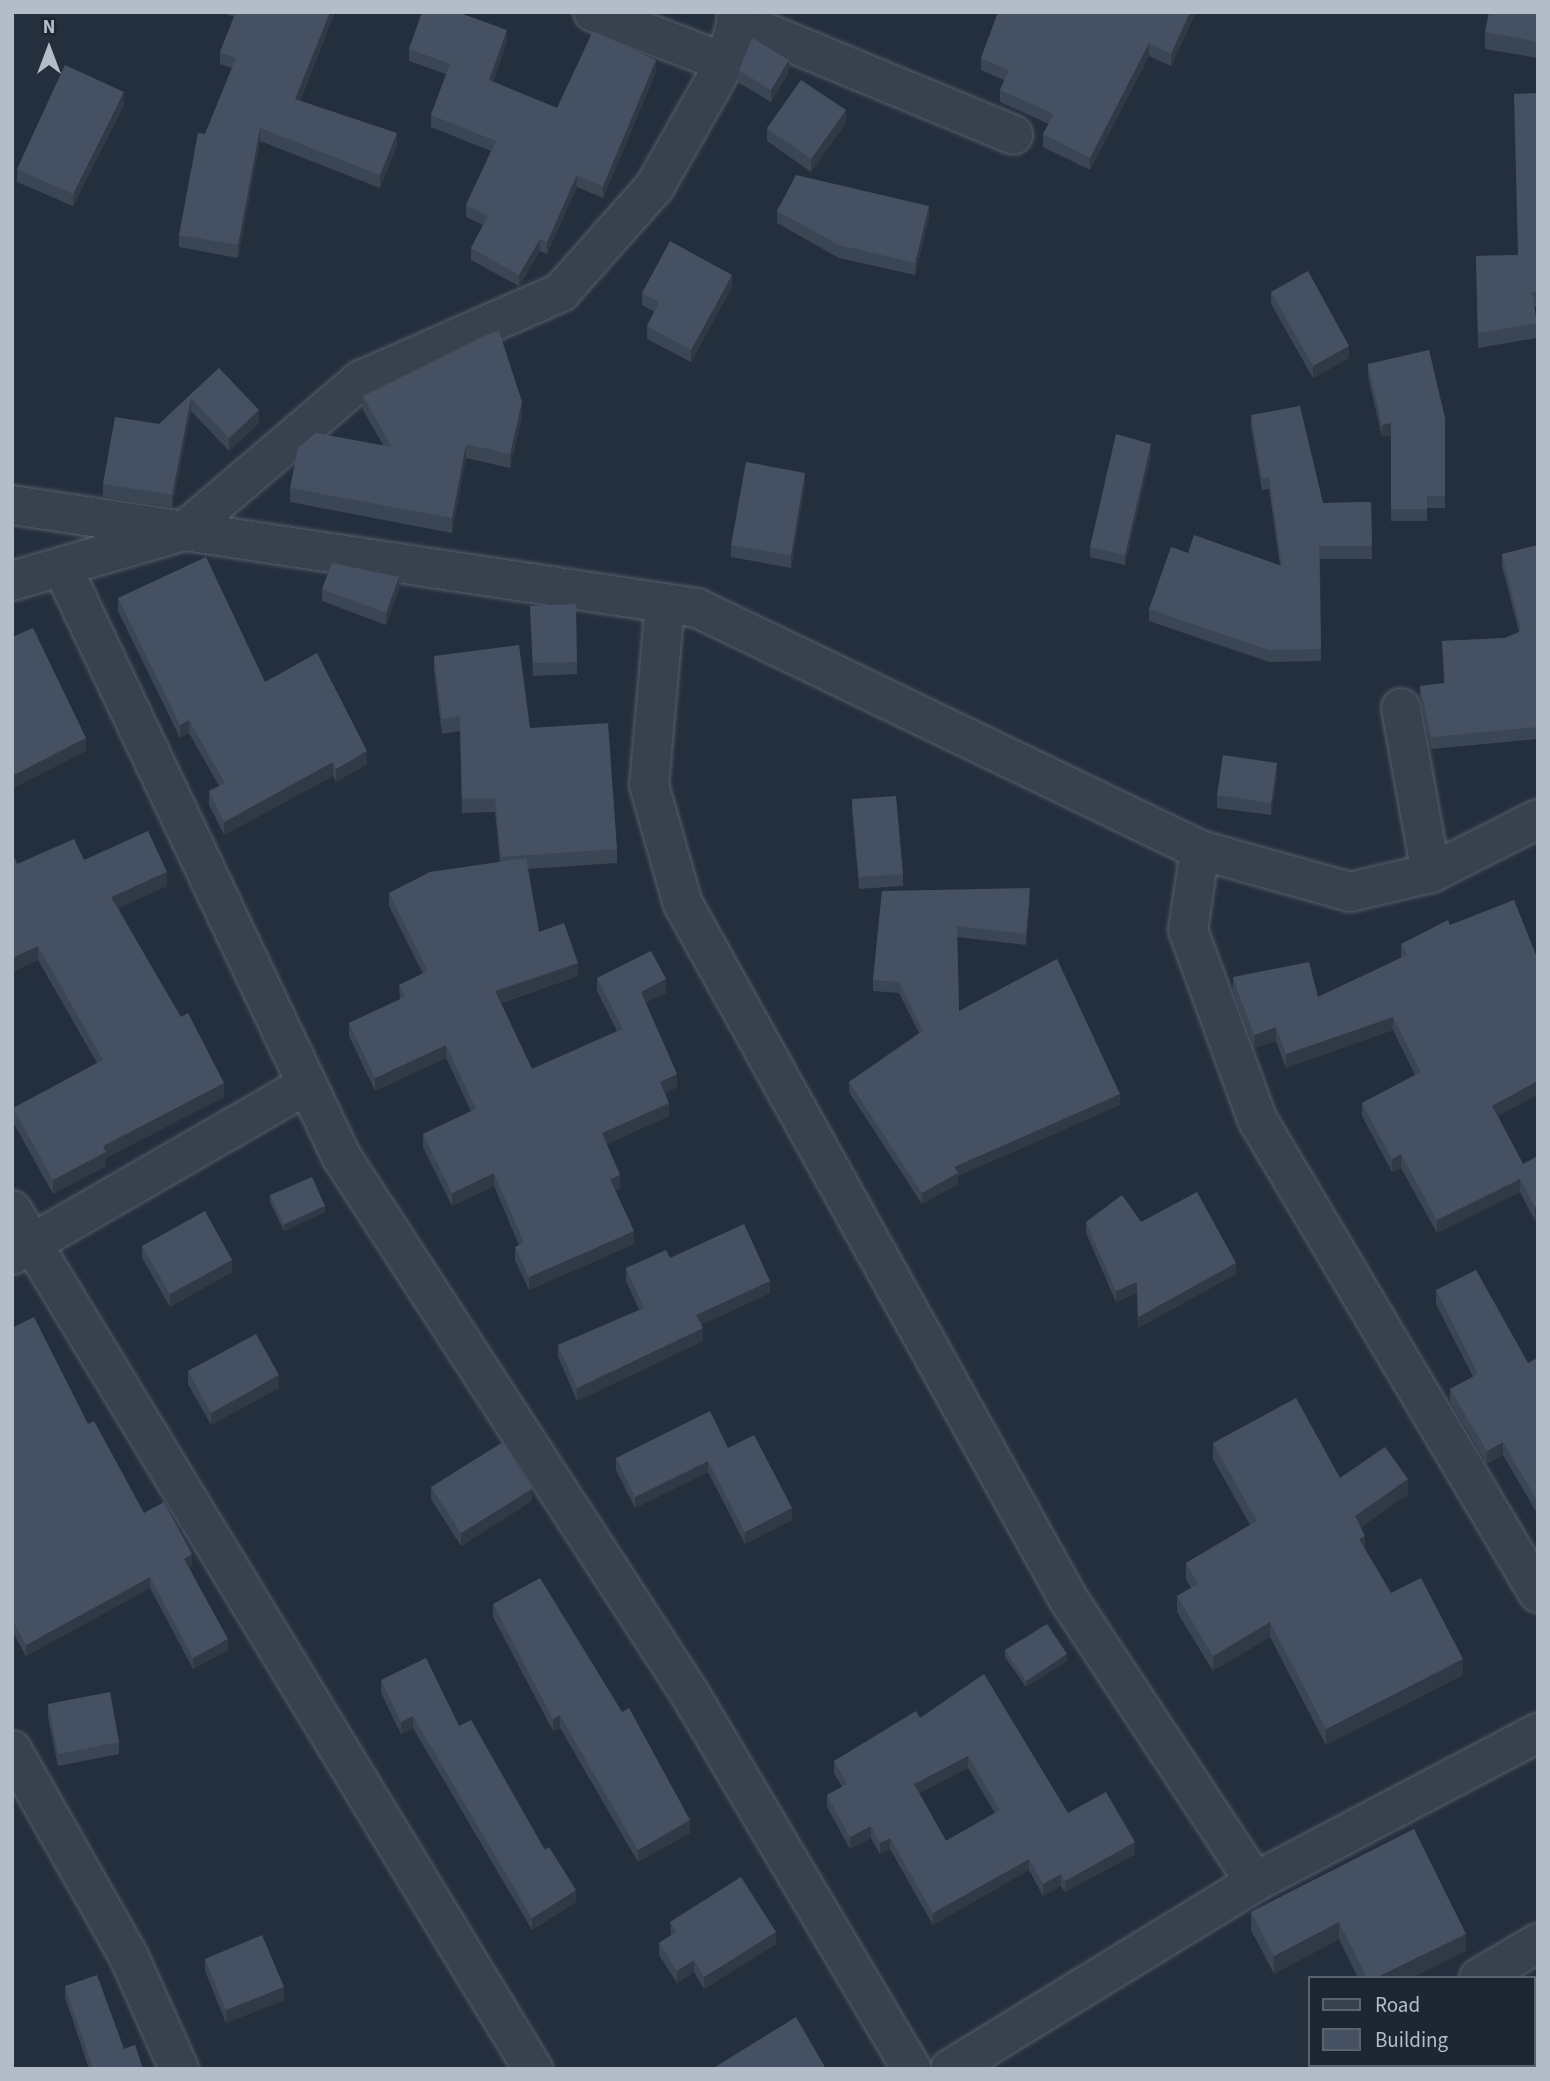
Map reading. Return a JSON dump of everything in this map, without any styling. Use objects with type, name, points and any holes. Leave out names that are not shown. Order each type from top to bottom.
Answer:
[{"type":"street","points":[[593,12],[725,63]]},
{"type":"street","points":[[12,581],[184,531],[361,380],[561,292],[655,186],[725,63],[738,16],[1013,135]]},
{"type":"street","points":[[12,505],[697,608],[1200,850],[1350,892],[1431,873],[1538,819]]},
{"type":"street","points":[[62,566],[341,1156],[690,1694],[912,2069]]},
{"type":"street","points":[[665,603],[649,785],[683,904],[1069,1600],[1255,1882]]},
{"type":"street","points":[[1401,708],[1431,873]]},
{"type":"street","points":[[1200,850],[1188,930],[1257,1119],[1538,1593]]},
{"type":"street","points":[[21,1251],[307,1085]]},
{"type":"street","points":[[12,1210],[21,1251],[533,2069]]},
{"type":"street","points":[[950,2069],[1255,1882],[1538,1733]]},
{"type":"street","points":[[12,1750],[129,1957],[179,2069]]},
{"type":"street","points":[[1482,1976],[1538,1943]]},
{"type":"building","points":[[236,12],[330,12],[295,99],[397,133],[380,175],[260,128],[238,245],[179,235],[198,133],[205,134],[236,58],[220,52]]},
{"type":"building","points":[[422,12],[457,12],[507,30],[489,80],[557,108],[593,31],[656,60],[603,186],[577,175],[547,242],[540,239],[519,275],[471,248],[488,216],[466,205],[496,141],[431,115],[450,64],[409,49]]},
{"type":"building","points":[[998,12],[1190,12],[1171,54],[1149,43],[1090,158],[1043,134],[1054,114],[1000,90],[1009,70],[981,58]]},
{"type":"building","points":[[1489,12],[1538,12],[1538,42],[1485,32]]},
{"type":"building","points":[[752,38],[789,60],[771,90],[739,70]]},
{"type":"building","points":[[65,65],[124,92],[73,194],[17,169]]},
{"type":"building","points":[[801,80],[846,110],[811,159],[767,128]]},
{"type":"building","points":[[1538,93],[1538,292],[1532,292],[1537,323],[1478,333],[1476,256],[1518,255],[1514,94]]},
{"type":"building","points":[[796,175],[929,206],[915,263],[839,245],[777,211]]},
{"type":"building","points":[[670,241],[732,275],[691,350],[647,326],[659,302],[642,293]]},
{"type":"building","points":[[1308,271],[1349,346],[1313,366],[1271,292]]},
{"type":"building","points":[[499,331],[522,402],[510,454],[466,444],[452,518],[290,488],[298,448],[316,433],[392,447],[363,396]]},
{"type":"building","points":[[1429,350],[1445,418],[1445,496],[1427,496],[1427,509],[1391,509],[1391,423],[1382,425],[1368,364]]},
{"type":"building","points":[[219,368],[259,410],[229,438],[191,398],[172,495],[103,484],[115,417],[159,424]]},
{"type":"building","points":[[1300,406],[1323,503],[1371,502],[1372,546],[1319,546],[1321,649],[1269,650],[1149,609],[1171,547],[1188,553],[1194,535],[1282,566],[1269,477],[1262,478],[1251,415]]},
{"type":"building","points":[[1116,434],[1151,444],[1125,555],[1090,547]]},
{"type":"building","points":[[746,462],[805,473],[791,555],[731,545]]},
{"type":"building","points":[[1538,545],[1538,727],[1431,737],[1420,686],[1445,683],[1442,641],[1505,638],[1521,631],[1502,554]]},
{"type":"building","points":[[206,557],[265,682],[317,653],[367,751],[336,769],[333,762],[224,822],[209,791],[225,783],[189,720],[180,725],[118,598]]},
{"type":"building","points":[[332,563],[399,577],[386,613],[322,589]]},
{"type":"building","points":[[576,604],[577,662],[533,663],[530,606]]},
{"type":"building","points":[[33,628],[86,738],[12,776],[12,637]]},
{"type":"building","points":[[519,645],[530,728],[608,723],[617,849],[501,857],[495,798],[462,799],[460,716],[442,719],[434,656]]},
{"type":"building","points":[[1223,755],[1277,763],[1271,803],[1217,795]]},
{"type":"building","points":[[896,796],[903,874],[859,877],[852,799]]},
{"type":"building","points":[[148,831],[167,872],[111,897],[181,1017],[188,1013],[224,1083],[103,1146],[106,1152],[53,1180],[13,1108],[103,1060],[38,946],[12,958],[12,852],[17,864],[74,839],[84,860]]},
{"type":"building","points":[[526,858],[539,932],[564,923],[578,963],[495,991],[532,1069],[623,1029],[597,978],[651,951],[666,979],[641,992],[677,1074],[660,1082],[669,1103],[602,1133],[620,1175],[610,1179],[634,1231],[529,1277],[515,1247],[524,1243],[494,1173],[452,1193],[423,1134],[476,1109],[446,1045],[375,1078],[349,1023],[405,997],[399,985],[428,971],[389,893],[430,872]]},
{"type":"building","points":[[1030,888],[1026,934],[957,926],[959,1011],[1057,959],[1120,1094],[954,1167],[958,1173],[922,1193],[849,1082],[923,1031],[899,982],[873,980],[882,891]]},
{"type":"building","points":[[1514,900],[1538,960],[1538,1081],[1492,1106],[1523,1164],[1538,1156],[1538,1206],[1535,1207],[1520,1179],[1437,1220],[1401,1154],[1392,1159],[1362,1103],[1421,1072],[1393,1017],[1286,1054],[1276,1027],[1254,1035],[1233,977],[1309,962],[1318,997],[1407,955],[1401,944],[1448,920],[1450,925]]},
{"type":"building","points":[[312,1177],[325,1206],[284,1224],[270,1195]]},
{"type":"building","points":[[1197,1192],[1236,1263],[1138,1317],[1137,1282],[1116,1291],[1086,1222],[1122,1195],[1141,1222]]},
{"type":"building","points":[[205,1211],[232,1260],[170,1294],[142,1246]]},
{"type":"building","points":[[744,1224],[770,1281],[696,1315],[703,1328],[577,1388],[558,1345],[644,1308],[626,1268],[666,1250],[670,1258]]},
{"type":"building","points":[[1476,1270],[1528,1363],[1538,1358],[1538,1502],[1503,1442],[1487,1451],[1450,1389],[1478,1374],[1436,1290]]},
{"type":"building","points":[[34,1317],[88,1424],[94,1421],[144,1513],[164,1502],[192,1554],[184,1559],[228,1639],[193,1658],[150,1577],[26,1645],[12,1619],[12,1328]]},
{"type":"building","points":[[256,1334],[279,1375],[211,1413],[188,1371]]},
{"type":"building","points":[[1296,1398],[1340,1478],[1385,1447],[1408,1479],[1355,1516],[1365,1536],[1359,1539],[1391,1593],[1421,1578],[1463,1659],[1326,1729],[1270,1622],[1213,1656],[1177,1596],[1198,1584],[1186,1563],[1257,1521],[1213,1443]]},
{"type":"building","points":[[710,1411],[728,1448],[754,1435],[792,1508],[745,1532],[708,1461],[635,1497],[616,1458]]},
{"type":"building","points":[[503,1442],[532,1489],[461,1533],[431,1487]]},
{"type":"building","points":[[540,1578],[622,1712],[629,1708],[690,1820],[638,1850],[560,1715],[553,1719],[493,1604]]},
{"type":"building","points":[[1047,1624],[1067,1654],[1026,1681],[1005,1650]]},
{"type":"building","points":[[426,1658],[459,1726],[471,1720],[545,1850],[549,1847],[576,1890],[532,1918],[413,1716],[401,1722],[381,1680]]},
{"type":"building","points":[[984,1674],[1068,1813],[1106,1792],[1135,1842],[1065,1881],[1061,1874],[1043,1884],[1029,1859],[933,1913],[890,1838],[880,1843],[871,1826],[850,1837],[827,1795],[847,1784],[834,1761],[916,1711],[920,1718]],"holes":[[[968,1756],[1000,1810],[946,1841],[914,1784]]]},
{"type":"building","points":[[110,1692],[119,1742],[58,1754],[48,1704]]},
{"type":"building","points":[[1414,1829],[1466,1934],[1379,1976],[1366,1976],[1339,1922],[1274,1956],[1251,1912]]},
{"type":"building","points":[[741,1877],[776,1932],[704,1977],[694,1960],[677,1971],[659,1943],[676,1932],[670,1922]]},
{"type":"building","points":[[262,1935],[284,1987],[226,2010],[205,1959]]},
{"type":"building","points":[[97,1975],[124,2049],[135,2045],[143,2069],[93,2069],[65,1986]]},
{"type":"building","points":[[796,2017],[826,2069],[712,2069]]}]
